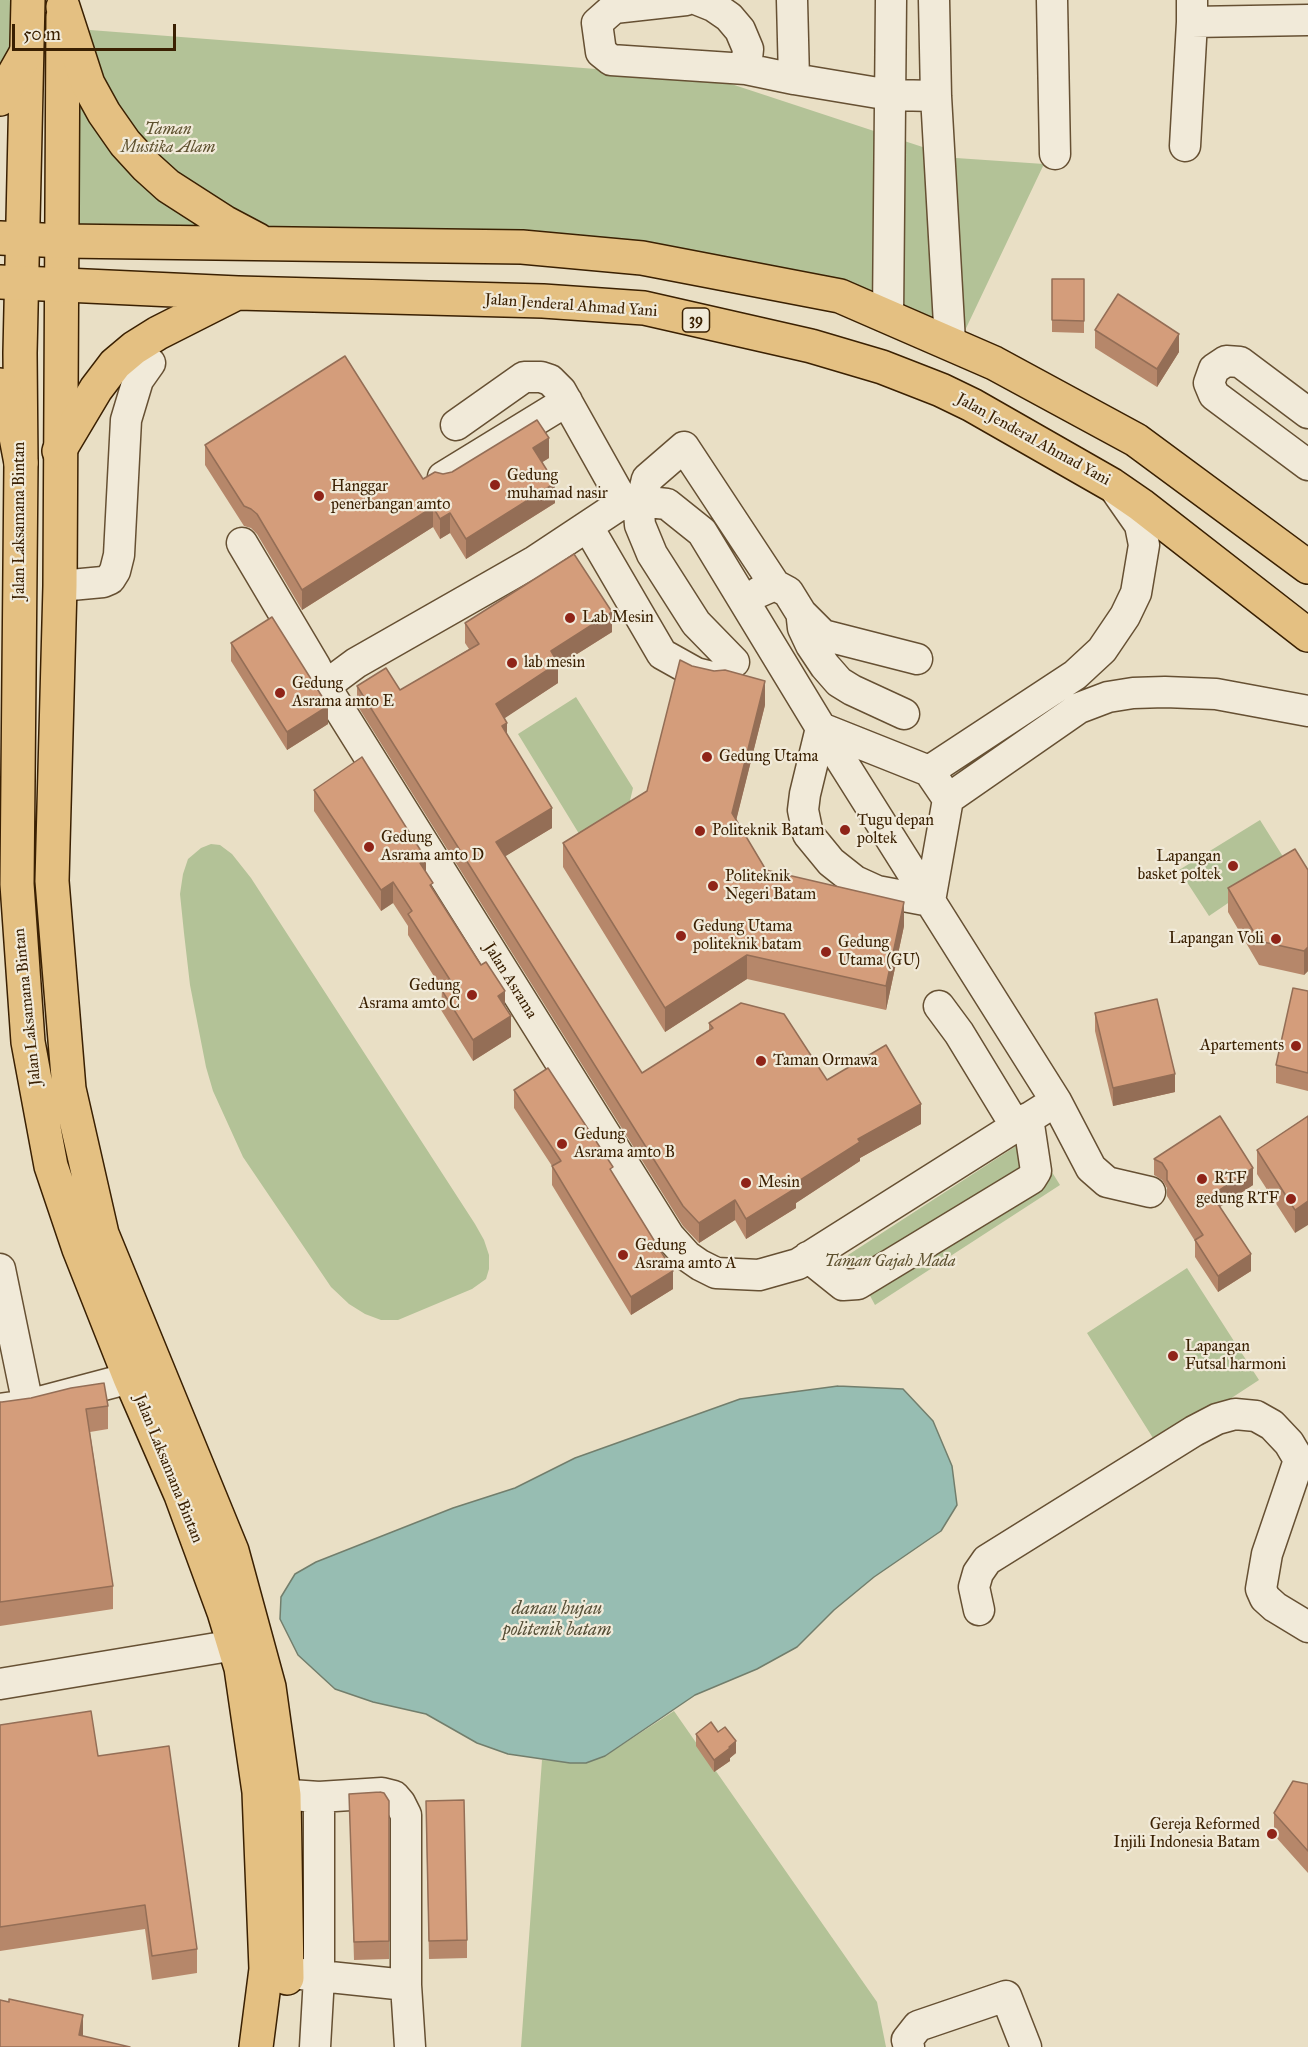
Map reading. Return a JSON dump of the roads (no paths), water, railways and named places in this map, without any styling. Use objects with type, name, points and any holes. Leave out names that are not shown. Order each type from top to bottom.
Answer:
[{"type":"main road","name":"Jalan Laksamana Bintan","points":[[28,0],[11,239],[11,282],[21,464],[9,748],[28,1042],[51,1166],[79,1249],[130,1378],[181,1496],[235,1646],[272,1794]]},
{"type":"main road","name":"Jalan Laksamana Bintan","points":[[63,4],[60,586],[52,881],[69,1089],[102,1234],[232,1551],[270,1687],[272,1794],[291,1973],[276,2047]]},
{"type":"main road","points":[[63,4],[88,84],[104,113],[125,143],[168,186],[224,222],[262,242]]},
{"type":"main road","points":[[0,99],[26,53]]},
{"type":"main road","points":[[11,239],[522,247],[642,258],[840,296],[994,363],[1136,440],[1303,556]]},
{"type":"main road","name":"Jalan Jenderal Ahmad Yani","points":[[11,282],[238,293],[543,301],[644,308],[811,346],[882,367],[941,390],[972,405],[1112,485],[1308,635]]},
{"type":"main road","points":[[59,451],[96,389],[116,364],[134,348],[158,333],[238,293]]},
{"type":"main road","points":[[972,405],[972,384],[976,376],[994,363]]},
{"type":"main road","points":[[0,385],[9,401],[21,464]]},
{"type":"main road","points":[[17,884],[52,881]]},
{"type":"main road","name":"Jalan Laksamana Bintan","points":[[256,2047],[291,1973]]},
{"type":"street","points":[[686,0],[614,8],[597,23],[601,52],[611,60],[746,69],[890,95],[936,96]]},
{"type":"street","points":[[698,0],[713,6],[729,17],[740,30],[748,49],[746,69]]},
{"type":"street","points":[[792,0],[794,79]]},
{"type":"street","points":[[888,316],[891,0]]},
{"type":"street","points":[[934,0],[936,96],[950,342]]},
{"type":"street","points":[[1052,0],[1055,154]]},
{"type":"street","points":[[1185,146],[1192,11],[1308,20]]},
{"type":"street","points":[[1308,412],[1240,362],[1226,361],[1214,369],[1209,383],[1214,395],[1308,465]]},
{"type":"street","points":[[60,586],[103,582],[110,579],[116,571],[126,420],[138,380],[150,363]]},
{"type":"street","points":[[456,425],[524,377],[541,377],[550,380],[561,391],[633,503],[639,513],[640,525],[652,554],[696,623],[734,662]]},
{"type":"street","points":[[443,477],[567,401]]},
{"type":"street","points":[[633,503],[647,480],[684,447],[775,585],[788,592],[801,613],[823,635],[916,658]]},
{"type":"street","points":[[929,771],[1075,675],[1102,650],[1125,616],[1136,593],[1144,545],[1140,525],[1112,485]]},
{"type":"street","points":[[325,686],[356,663],[535,561],[618,506],[633,503],[667,504],[702,532],[820,728],[1056,1101],[1091,1168],[1099,1177],[1115,1184],[1150,1192]]},
{"type":"street","points":[[588,527],[662,654],[696,673],[718,678],[726,675],[734,662],[749,609],[766,588],[775,585]]},
{"type":"street","name":"Jalan Asrama","points":[[242,543],[325,686],[669,1236],[687,1256],[700,1265],[716,1273],[759,1275],[798,1264],[1056,1101]]},
{"type":"street","points":[[801,613],[803,628],[812,645],[825,666],[839,682],[904,714]]},
{"type":"street","points":[[948,799],[1079,708],[1108,697],[1133,693],[1165,692],[1216,694],[1308,711]]},
{"type":"street","points":[[820,728],[929,771],[948,799],[930,901]]},
{"type":"street","points":[[820,728],[805,794],[804,810],[808,834],[831,862],[855,881],[877,891],[930,901]]},
{"type":"street","points":[[808,1257],[843,1285],[858,1284],[1031,1179],[1036,1171],[1022,1121],[944,1012],[984,1017],[998,1011]]},
{"type":"street","points":[[0,1269],[14,1407],[130,1378]]},
{"type":"street","points":[[979,1610],[974,1587],[978,1573],[987,1560],[1194,1431],[1217,1419],[1234,1414],[1256,1416],[1272,1425],[1299,1460],[1267,1554],[1261,1589],[1265,1598],[1275,1607],[1308,1627]]},
{"type":"street","points":[[0,1684],[235,1646]]},
{"type":"street","points":[[272,1794],[319,1797],[382,1793],[394,1796],[400,1803],[406,1815],[406,1985],[410,2047]]},
{"type":"street","points":[[315,2047],[291,1973],[319,1797]]},
{"type":"street","points":[[291,1973],[406,1985]]},
{"type":"street","points":[[909,2047],[908,2040],[918,2026],[1006,1996],[1026,2047]]},
{"type":"water","name":"danau hujau politenik batam","points":[[838,1386],[903,1389],[933,1421],[952,1466],[957,1505],[941,1531],[874,1577],[834,1610],[797,1647],[757,1669],[695,1695],[605,1756],[586,1763],[570,1763],[508,1754],[477,1743],[426,1714],[373,1702],[335,1689],[298,1655],[280,1619],[281,1597],[295,1574],[316,1562],[453,1508],[515,1488],[575,1458],[740,1399]]},
{"type":"place","name":"Gedung muhamad nasir","points":[[495,485]]},
{"type":"place","name":"Hanggar penerbangan amto","points":[[319,496]]},
{"type":"place","name":"Lab Mesin","points":[[570,618]]},
{"type":"place","name":"lab mesin","points":[[512,663]]},
{"type":"place","name":"Gedung Asrama amto E","points":[[280,693]]},
{"type":"place","name":"Gedung Utama","points":[[707,757]]},
{"type":"place","name":"Tugu depan poltek","points":[[845,830]]},
{"type":"place","name":"Politeknik Batam","points":[[700,831]]},
{"type":"place","name":"Gedung Asrama amto D","points":[[369,847]]},
{"type":"place","name":"Lapangan basket poltek","points":[[1233,866]]},
{"type":"place","name":"Politeknik Negeri Batam","points":[[713,886]]},
{"type":"place","name":"Gedung Utama politeknik batam","points":[[681,936]]},
{"type":"place","name":"Lapangan Voli","points":[[1276,939]]},
{"type":"place","name":"Gedung Utama (GU)","points":[[826,952]]},
{"type":"place","name":"Gedung Asrama amto C","points":[[472,995]]},
{"type":"place","name":"Apartements","points":[[1296,1046]]},
{"type":"place","name":"Taman Ormawa","points":[[761,1061]]},
{"type":"place","name":"Gedung Asrama amto B","points":[[562,1144]]},
{"type":"place","name":"RTF","points":[[1202,1179]]},
{"type":"place","name":"Mesin","points":[[746,1183]]},
{"type":"place","name":"gedung RTF","points":[[1291,1199]]},
{"type":"place","name":"Gedung Asrama amto A","points":[[623,1255]]},
{"type":"place","name":"Lapangan Futsal harmoni","points":[[1173,1356]]},
{"type":"place","name":"Gereja Reformed Injili Indonesia Batam","points":[[1272,1834]]},
{"type":"park label","name":"Taman Mustika Alam","points":[[168,139]]},
{"type":"park label","name":"Taman Gajah Mada","points":[[890,1262]]}]
